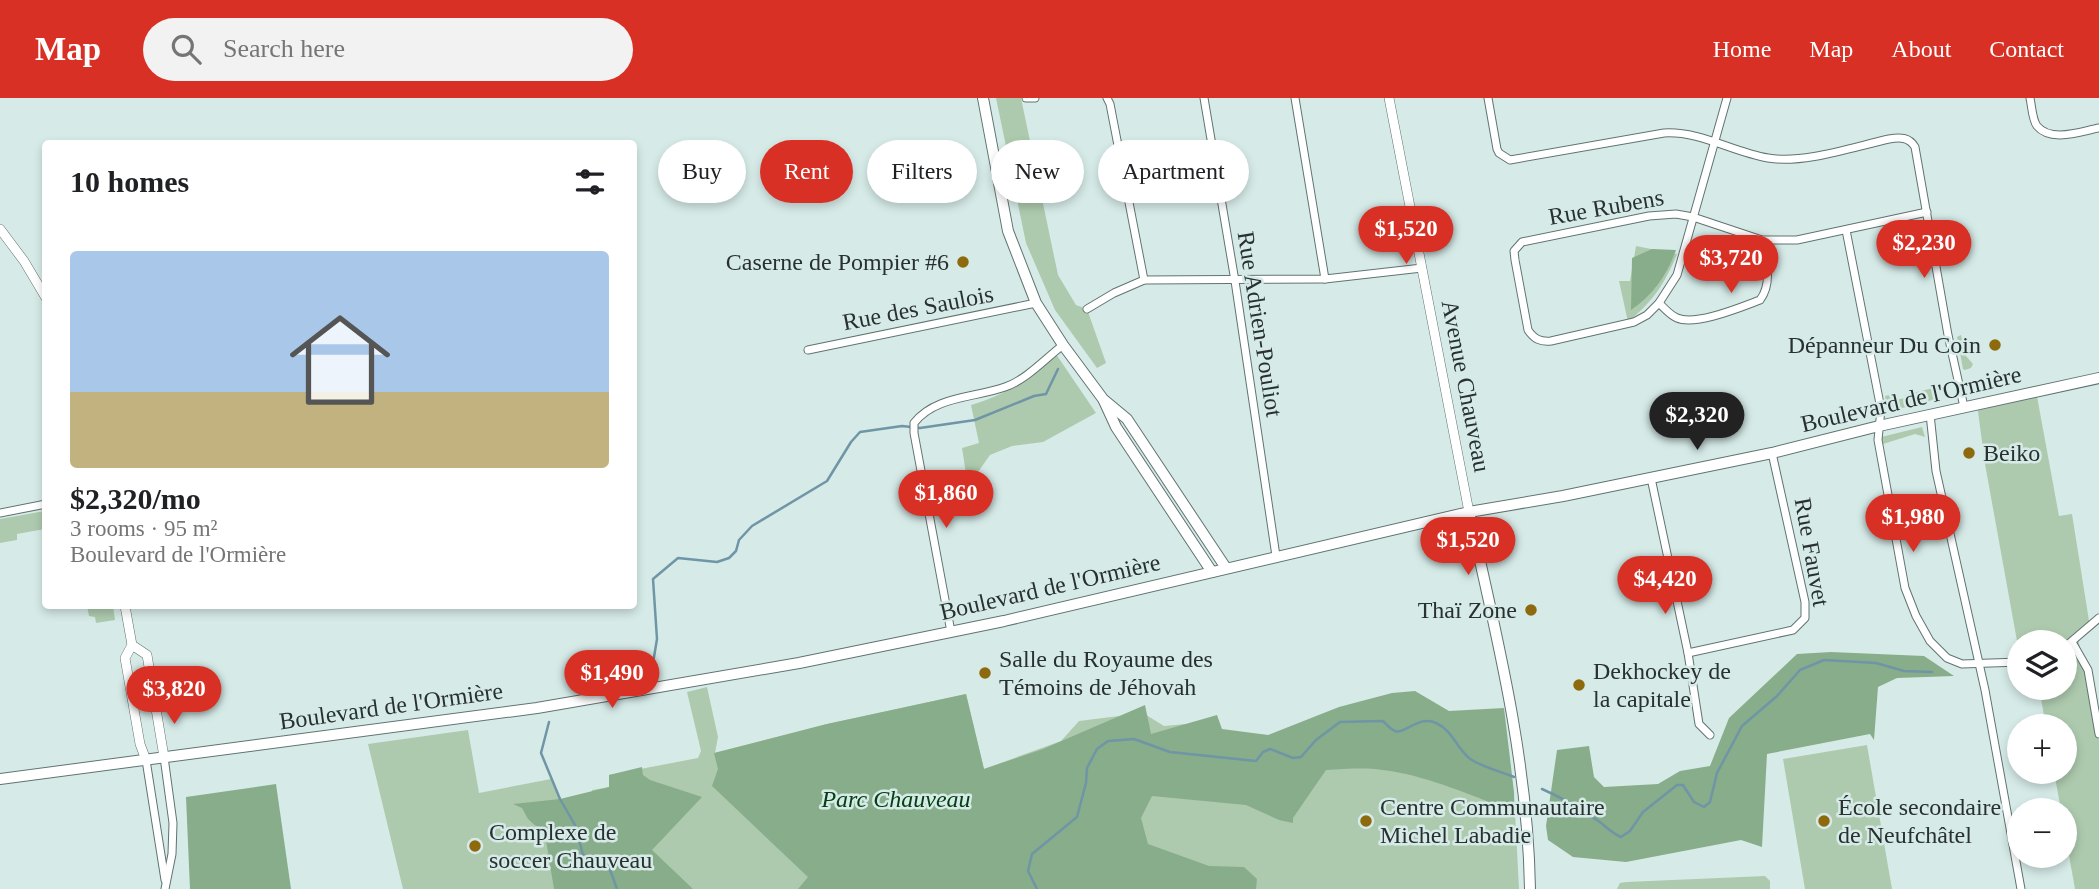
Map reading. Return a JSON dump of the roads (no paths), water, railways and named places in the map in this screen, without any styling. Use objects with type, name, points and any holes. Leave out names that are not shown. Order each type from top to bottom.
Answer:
[{"type":"main road","points":[[983,98],[1008,231],[1036,303],[1103,399],[1116,427],[1212,572]]},
{"type":"main road","name":"Boulevard de l'Ormière","points":[[0,779],[537,708],[799,663],[951,632],[1469,512],[1772,453],[1930,414],[2099,378]]},
{"type":"main road","points":[[1103,399],[1127,419],[1226,568]]},
{"type":"main road","name":"Avenue Chauveau","points":[[1469,512],[1513,710],[1524,801],[1530,889]]},
{"type":"street","points":[[1026,98],[1035,98]]},
{"type":"street","points":[[1107,98],[1144,280]]},
{"type":"street","name":"Rue Adrien-Pouliot","points":[[1204,98],[1235,281],[1276,556]]},
{"type":"street","points":[[1295,98],[1325,279]]},
{"type":"street","name":"Avenue Chauveau","points":[[1389,98],[1469,512]]},
{"type":"street","points":[[1488,98],[1497,149],[1506,158],[1516,161],[1679,132],[1769,158],[1793,160],[1889,139],[1904,138],[1911,141],[1915,147],[1948,335],[1964,407]]},
{"type":"street","points":[[1727,98],[1677,275],[1659,303],[1675,317],[1685,320],[1704,318],[1760,300],[1768,286],[1762,240]]},
{"type":"street","points":[[2031,98],[2034,120],[2044,132],[2060,135],[2099,128]]},
{"type":"street","name":"Rue Rubens","points":[[1659,303],[1647,315],[1618,327],[1542,341],[1528,330],[1514,251],[1529,239],[1622,221],[1676,214],[1762,240],[1797,240],[1927,212]]},
{"type":"street","points":[[0,229],[42,291]]},
{"type":"street","points":[[1846,230],[1881,409],[1878,440],[1905,588],[1916,616],[1930,640],[1947,658],[1962,664],[2007,663]]},
{"type":"street","points":[[1087,309],[1114,292],[1144,280],[1325,279],[1422,268]]},
{"type":"street","name":"Rue des Saulois","points":[[808,349],[1036,303]]},
{"type":"street","points":[[951,632],[914,423],[931,406],[1006,387],[1021,379],[1063,345]]},
{"type":"street","points":[[1930,414],[1936,471],[1979,665],[2021,889]]},
{"type":"street","name":"Rue Fauvet","points":[[1688,653],[1793,630],[1805,618],[1805,602],[1772,453]]},
{"type":"street","points":[[1651,478],[1688,653],[1699,724],[1710,736]]},
{"type":"street","points":[[0,513],[42,506]]},
{"type":"street","points":[[126,609],[132,645],[125,658],[140,744],[146,760],[166,886]]},
{"type":"street","points":[[2077,636],[2099,618]]},
{"type":"street","points":[[132,645],[147,656],[164,757],[173,823],[172,854],[166,886]]},
{"type":"street","points":[[2077,656],[2088,670],[2099,734]]},
{"type":"waterway","points":[[633,672],[653,663],[657,639],[653,579],[678,558],[717,562],[729,558],[736,551],[739,540],[752,526],[827,481],[860,432],[902,426],[920,428],[975,420],[1034,396],[1046,394],[1058,369]]},
{"type":"waterway","points":[[1542,789],[1577,807],[1621,837],[1630,831],[1643,812],[1677,785],[1683,785],[1694,802],[1704,807],[1710,802],[1717,773],[1742,726],[1777,696],[1800,670],[1824,660],[1876,663],[1904,671],[1932,672]]},
{"type":"waterway","points":[[1037,889],[1028,871],[1032,854],[1077,817],[1087,768],[1097,749],[1108,741],[1134,739],[1170,752],[1256,761],[1263,752],[1270,749],[1293,758],[1301,757],[1316,740],[1340,722],[1383,721],[1395,731],[1399,731],[1429,721],[1446,730],[1469,758],[1514,777]]},
{"type":"waterway","points":[[549,722],[541,753],[560,799],[575,825],[583,855],[608,864],[617,889]]},
{"type":"place","name":"Caserne de Pompier #6","points":[[963,262]]},
{"type":"place","name":"Dépanneur Du Coin","points":[[1995,345]]},
{"type":"place","name":"Beiko","points":[[1969,453]]},
{"type":"place","name":"Thaï Zone","points":[[1531,610]]},
{"type":"place","name":"Salle du Royaume des Témoins de Jéhovah","points":[[985,673]]},
{"type":"place","name":"Dekhockey de la capitale","points":[[1579,685]]},
{"type":"place","name":"Centre Communautaire Michel Labadie","points":[[1366,821]]},
{"type":"place","name":"École secondaire de Neufchâtel","points":[[1824,821]]},
{"type":"place","name":"Complexe de soccer Chauveau","points":[[475,846]]},
{"type":"park label","name":"Parc Chauveau","points":[[896,799]]}]
